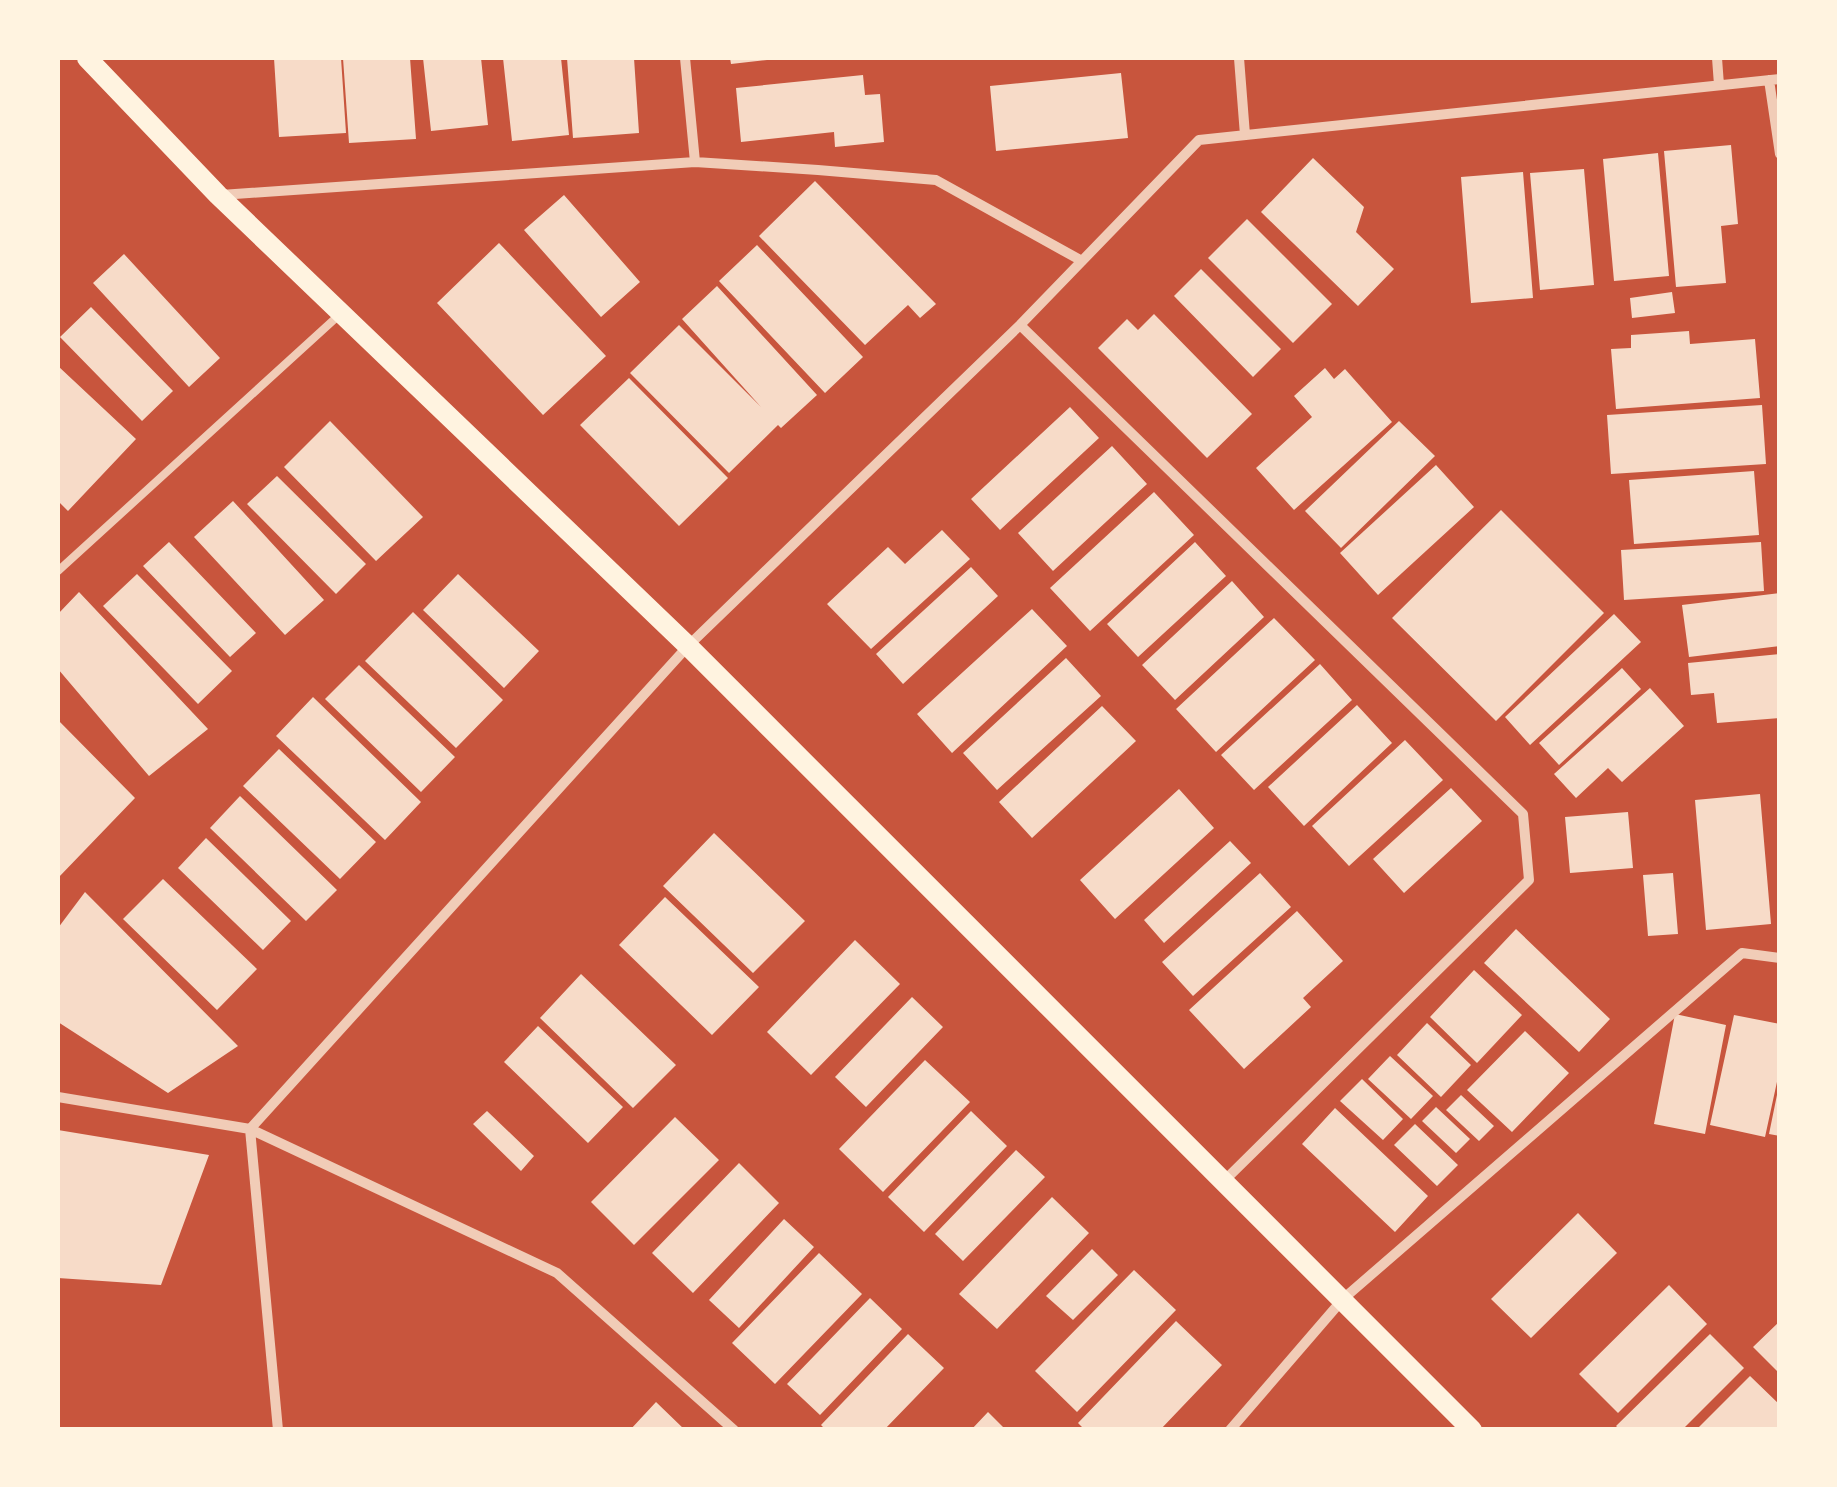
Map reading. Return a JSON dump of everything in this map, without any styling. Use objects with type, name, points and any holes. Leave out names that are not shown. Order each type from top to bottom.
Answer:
[{"type":"main road","points":[[87,58],[218,195],[688,646],[1472,1430]]},
{"type":"street","points":[[685,58],[695,162]]},
{"type":"street","points":[[1239,58],[1245,135]]},
{"type":"street","points":[[1717,58],[1719,85]]},
{"type":"street","points":[[278,1430],[250,1128],[688,646],[1020,325],[1199,140],[1774,79],[1780,154]]},
{"type":"street","points":[[218,195],[695,162],[936,180],[1082,261]]},
{"type":"street","points":[[1020,325],[1522,814],[1530,880],[1224,1182]]},
{"type":"street","points":[[1230,1430],[1342,1300],[1742,952],[1780,958]]},
{"type":"street","points":[[58,1097],[250,1128],[556,1273],[734,1430]]},
{"type":"lane","points":[[58,571],[341,313]]},
{"type":"building","points":[[274,58],[341,58],[346,133],[279,137]]},
{"type":"building","points":[[343,58],[410,58],[416,139],[349,143]]},
{"type":"building","points":[[423,58],[481,58],[488,125],[431,131]]},
{"type":"building","points":[[503,58],[561,58],[569,135],[512,141]]},
{"type":"building","points":[[567,58],[634,58],[639,133],[573,138]]},
{"type":"building","points":[[730,58],[767,58],[767,60],[731,64]]},
{"type":"building","points":[[1121,73],[1128,138],[996,151],[990,86]]},
{"type":"building","points":[[863,75],[865,95],[880,94],[884,142],[835,147],[834,132],[741,142],[736,88]]},
{"type":"building","points":[[1731,145],[1738,224],[1721,226],[1726,283],[1676,287],[1664,151]]},
{"type":"building","points":[[1658,153],[1669,276],[1614,281],[1603,159]]},
{"type":"building","points":[[1313,158],[1364,207],[1356,232],[1394,269],[1358,306],[1261,212]]},
{"type":"building","points":[[1584,169],[1594,285],[1540,290],[1530,173]]},
{"type":"building","points":[[1523,172],[1533,298],[1471,303],[1461,177]]},
{"type":"building","points":[[815,181],[936,304],[920,318],[908,305],[865,345],[759,236]]},
{"type":"building","points":[[564,195],[640,282],[601,317],[524,230]]},
{"type":"building","points":[[1247,219],[1332,304],[1293,343],[1208,258]]},
{"type":"building","points":[[499,243],[606,356],[543,415],[437,303]]},
{"type":"building","points":[[757,245],[863,357],[825,393],[719,281]]},
{"type":"building","points":[[124,254],[220,358],[189,387],[93,283]]},
{"type":"building","points":[[1201,269],[1281,349],[1253,377],[1174,296]]},
{"type":"building","points":[[717,286],[817,395],[781,428],[778,425],[729,473],[630,373],[679,325],[761,407],[682,319]]},
{"type":"building","points":[[1672,292],[1675,313],[1632,318],[1630,298]]},
{"type":"building","points":[[91,307],[173,391],[142,421],[60,337]]},
{"type":"building","points":[[1154,314],[1252,414],[1207,458],[1098,348],[1127,319],[1138,330]]},
{"type":"building","points":[[1689,331],[1690,344],[1755,339],[1760,398],[1616,409],[1611,349],[1631,348],[1631,335]]},
{"type":"building","points":[[58,366],[136,439],[68,511],[58,501]]},
{"type":"building","points":[[1325,368],[1334,379],[1345,369],[1392,422],[1294,510],[1256,468],[1312,417],[1294,396]]},
{"type":"building","points":[[629,378],[728,478],[679,526],[580,425]]},
{"type":"building","points":[[1762,405],[1766,464],[1611,474],[1607,415]]},
{"type":"building","points":[[1070,407],[1099,438],[1000,530],[971,499]]},
{"type":"building","points":[[330,421],[423,517],[376,561],[284,467]]},
{"type":"building","points":[[1399,421],[1435,456],[1341,548],[1305,511]]},
{"type":"building","points":[[1112,446],[1147,484],[1053,571],[1018,533]]},
{"type":"building","points":[[1436,465],[1474,507],[1378,595],[1340,553]]},
{"type":"building","points":[[1754,471],[1759,535],[1634,544],[1629,480]]},
{"type":"building","points":[[277,476],[366,564],[336,594],[247,504]]},
{"type":"building","points":[[1154,492],[1194,535],[1090,631],[1050,588]]},
{"type":"building","points":[[233,501],[324,600],[285,635],[194,537]]},
{"type":"building","points":[[1501,510],[1604,613],[1496,721],[1392,618]]},
{"type":"building","points":[[942,530],[970,559],[871,649],[827,604],[888,547],[905,564]]},
{"type":"building","points":[[169,542],[256,633],[230,657],[143,566]]},
{"type":"building","points":[[1195,542],[1226,576],[1138,657],[1107,624]]},
{"type":"building","points":[[1761,542],[1764,591],[1624,600],[1621,550]]},
{"type":"building","points":[[971,567],[998,596],[903,684],[876,654]]},
{"type":"building","points":[[137,574],[232,671],[198,704],[103,606]]},
{"type":"building","points":[[458,574],[539,651],[504,688],[423,610]]},
{"type":"building","points":[[1232,581],[1264,617],[1175,700],[1142,665]]},
{"type":"building","points":[[79,592],[208,729],[149,776],[58,669],[58,614]]},
{"type":"building","points":[[1780,593],[1780,646],[1689,657],[1682,605]]},
{"type":"building","points":[[1032,609],[1067,646],[952,753],[917,714]]},
{"type":"building","points":[[413,612],[503,700],[456,748],[365,661]]},
{"type":"building","points":[[1614,614],[1641,642],[1530,745],[1505,717]]},
{"type":"building","points":[[1274,618],[1315,660],[1216,752],[1176,709]]},
{"type":"building","points":[[1780,654],[1780,718],[1717,723],[1714,693],[1691,695],[1688,663]]},
{"type":"building","points":[[1066,658],[1101,696],[997,790],[963,753]]},
{"type":"building","points":[[1320,664],[1352,700],[1254,790],[1221,755]]},
{"type":"building","points":[[359,665],[455,757],[421,792],[325,699]]},
{"type":"building","points":[[1622,668],[1641,689],[1559,765],[1539,743]]},
{"type":"building","points":[[1650,688],[1684,726],[1622,782],[1608,768],[1576,798],[1554,774]]},
{"type":"building","points":[[313,697],[421,802],[385,840],[276,736]]},
{"type":"building","points":[[1357,705],[1392,743],[1304,826],[1268,787]]},
{"type":"building","points":[[1102,706],[1136,741],[1032,838],[999,802]]},
{"type":"building","points":[[58,720],[135,798],[58,878]]},
{"type":"building","points":[[1405,740],[1443,780],[1349,866],[1312,826]]},
{"type":"building","points":[[279,749],[376,842],[340,879],[243,786]]},
{"type":"building","points":[[1451,788],[1482,821],[1404,893],[1373,859]]},
{"type":"building","points":[[1179,789],[1214,828],[1115,919],[1080,880]]},
{"type":"building","points":[[1760,794],[1771,924],[1706,930],[1695,800]]},
{"type":"building","points":[[240,796],[337,890],[306,921],[210,828]]},
{"type":"building","points":[[1628,812],[1633,868],[1570,873],[1565,817]]},
{"type":"building","points":[[714,833],[805,921],[753,973],[663,886]]},
{"type":"building","points":[[206,838],[291,921],[263,950],[178,868]]},
{"type":"building","points":[[1230,841],[1251,863],[1164,943],[1144,920]]},
{"type":"building","points":[[1260,873],[1291,907],[1193,996],[1162,962]]},
{"type":"building","points":[[1673,873],[1678,934],[1648,936],[1643,875]]},
{"type":"building","points":[[163,879],[257,969],[217,1010],[123,919]]},
{"type":"building","points":[[85,892],[238,1046],[168,1093],[58,1022],[58,928]]},
{"type":"building","points":[[665,897],[759,987],[712,1035],[619,945]]},
{"type":"building","points":[[1297,911],[1343,961],[1303,998],[1311,1007],[1244,1069],[1189,1010]]},
{"type":"building","points":[[1516,929],[1610,1019],[1579,1052],[1484,963]]},
{"type":"building","points":[[855,940],[900,984],[811,1075],[767,1032]]},
{"type":"building","points":[[1474,970],[1522,1015],[1477,1063],[1430,1017]]},
{"type":"building","points":[[581,974],[676,1065],[633,1108],[540,1018]]},
{"type":"building","points":[[912,997],[943,1027],[866,1107],[835,1077]]},
{"type":"building","points":[[1675,1014],[1726,1025],[1705,1134],[1654,1124]]},
{"type":"building","points":[[1734,1015],[1780,1024],[1780,1068],[1765,1137],[1710,1125]]},
{"type":"building","points":[[1427,1023],[1471,1065],[1441,1097],[1397,1055]]},
{"type":"building","points":[[538,1026],[623,1107],[588,1143],[504,1062]]},
{"type":"building","points":[[1525,1031],[1569,1073],[1512,1132],[1467,1090]]},
{"type":"building","points":[[1390,1056],[1433,1096],[1411,1119],[1368,1079]]},
{"type":"building","points":[[925,1060],[970,1102],[883,1192],[839,1149]]},
{"type":"building","points":[[1362,1079],[1403,1119],[1383,1140],[1340,1101]]},
{"type":"building","points":[[1780,1090],[1780,1136],[1769,1134]]},
{"type":"building","points":[[1461,1095],[1494,1126],[1479,1141],[1446,1110]]},
{"type":"building","points":[[1436,1107],[1470,1139],[1456,1153],[1422,1121]]},
{"type":"building","points":[[1335,1108],[1428,1196],[1395,1232],[1302,1144]]},
{"type":"building","points":[[487,1111],[534,1156],[521,1171],[473,1124]]},
{"type":"building","points":[[971,1111],[1007,1146],[924,1232],[888,1197]]},
{"type":"building","points":[[675,1117],[719,1160],[634,1245],[591,1202]]},
{"type":"building","points":[[1415,1124],[1458,1165],[1437,1186],[1394,1145]]},
{"type":"building","points":[[58,1130],[209,1155],[161,1285],[58,1278]]},
{"type":"building","points":[[1016,1150],[1045,1177],[963,1261],[935,1234]]},
{"type":"building","points":[[739,1163],[779,1203],[693,1293],[652,1253]]},
{"type":"building","points":[[1052,1197],[1089,1233],[997,1329],[959,1294]]},
{"type":"building","points":[[1578,1213],[1617,1253],[1531,1338],[1491,1299]]},
{"type":"building","points":[[784,1219],[814,1247],[739,1328],[709,1300]]},
{"type":"building","points":[[1092,1249],[1118,1275],[1073,1320],[1046,1296]]},
{"type":"building","points":[[819,1253],[862,1294],[775,1384],[732,1343]]},
{"type":"building","points":[[1134,1270],[1176,1310],[1077,1412],[1035,1371]]},
{"type":"building","points":[[1669,1285],[1707,1324],[1618,1413],[1579,1374]]},
{"type":"building","points":[[870,1298],[902,1329],[820,1415],[787,1384]]},
{"type":"building","points":[[1176,1321],[1222,1365],[1160,1430],[1085,1430],[1078,1423]]},
{"type":"building","points":[[1780,1321],[1780,1374],[1753,1347]]},
{"type":"building","points":[[908,1334],[944,1368],[884,1430],[826,1430],[821,1425]]},
{"type":"building","points":[[1710,1334],[1744,1368],[1682,1430],[1620,1430],[1616,1426]]},
{"type":"building","points":[[1750,1376],[1780,1405],[1780,1430],[1696,1430]]},
{"type":"building","points":[[656,1402],[685,1430],[630,1430]]},
{"type":"building","points":[[988,1412],[1006,1430],[971,1430]]}]
